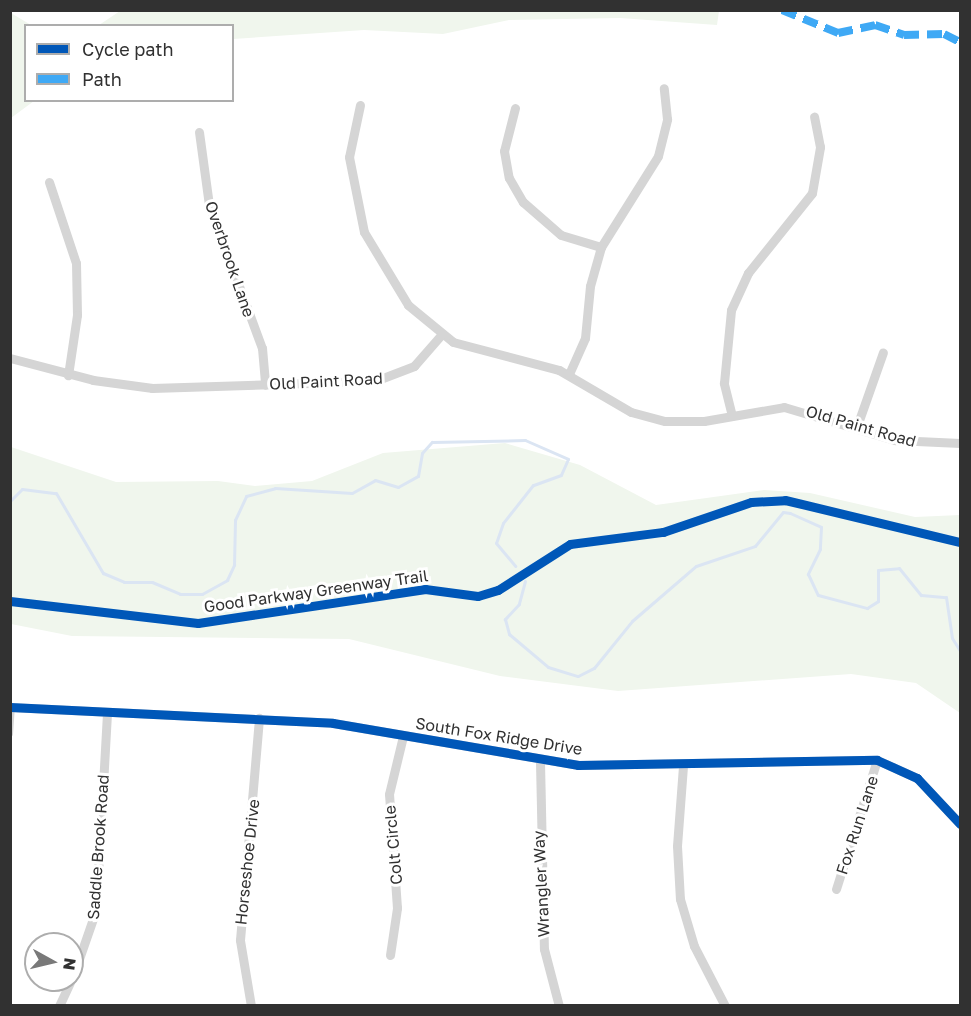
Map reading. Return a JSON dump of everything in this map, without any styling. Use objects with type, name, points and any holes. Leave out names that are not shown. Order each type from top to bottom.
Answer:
[{"type":"street","points":[[569,374],[585,338],[590,286],[601,247],[658,156],[667,119],[664,88]]},
{"type":"street","points":[[360,105],[350,157],[364,232],[408,305],[441,335]]},
{"type":"street","points":[[515,108],[504,151],[518,194],[553,231],[601,247]]},
{"type":"street","points":[[732,416],[724,383],[731,310],[748,273],[812,193],[820,155],[814,117]]},
{"type":"street","name":"Overbrook Lane","points":[[199,132],[209,205],[262,348],[265,385]]},
{"type":"street","points":[[49,182],[68,226],[76,263],[77,315],[68,375]]},
{"type":"street","name":"Old Paint Road","points":[[10,358],[68,375],[152,388],[265,385],[388,378],[414,366],[441,335],[471,349],[540,363],[569,374],[649,418],[685,423],[784,407],[919,444],[960,443]]},
{"type":"street","points":[[857,426],[883,352]]},
{"type":"street","name":"South Fox Ridge Drive","points":[[11,707],[259,718],[403,736],[540,761],[682,766],[878,760],[932,789],[960,824]]},
{"type":"street","name":"Saddle Brook Road","points":[[84,944],[96,910],[107,712]]},
{"type":"street","name":"Horseshoe Drive","points":[[251,1005],[240,940],[259,718]]},
{"type":"street","name":"Colt Circle","points":[[390,955],[397,897],[389,794],[403,736]]},
{"type":"street","name":"Fox Run Lane","points":[[836,890],[878,760]]},
{"type":"street","name":"Wrangler Way","points":[[540,761],[543,932],[560,1005]]},
{"type":"street","points":[[682,766],[677,846],[680,899],[694,946],[725,1005]]},
{"type":"lane","points":[[10,734],[11,707]]},
{"type":"shaded area","points":[[719,10],[717,25],[620,18],[509,20],[443,34],[364,30],[234,39],[234,24],[100,24],[120,11]]},
{"type":"shaded area","points":[[11,13],[29,24],[24,24],[24,102],[33,102],[11,118]]},
{"type":"shaded area","points":[[505,443],[580,465],[656,505],[764,490],[810,493],[915,517],[960,515],[960,713],[916,683],[851,674],[618,691],[500,676],[349,639],[72,636],[11,624],[11,447],[116,482],[218,481],[255,486],[312,481],[383,453]]},
{"type":"waterway","points":[[10,501],[22,489],[56,493],[103,573],[124,582],[152,582],[180,594],[202,594],[227,580],[234,565],[235,520],[246,496],[275,488],[352,493],[375,480],[398,487],[418,476],[422,453],[432,442],[525,440],[568,459],[561,475],[533,485],[503,523],[496,543],[515,566]]},
{"type":"waterway","points":[[525,581],[519,604],[505,619],[509,634],[548,667],[578,676],[594,668],[632,621],[696,566],[755,546],[783,512],[790,513],[821,527],[820,549],[808,574],[818,595],[867,608],[878,601],[878,570],[899,568],[921,595],[946,597],[952,638],[960,651]]},
{"type":"marked path","points":[[782,10],[838,33],[875,25],[904,35],[944,34],[960,42]]},
{"type":"cycle path","name":"Good Parkway Greenway Trail","points":[[10,601],[198,623],[425,589],[478,596],[498,590],[570,544],[663,532],[751,502],[785,500],[960,542]]},
{"type":"cycle path","points":[[10,707],[333,723],[578,765],[877,760],[917,778],[960,824]]}]
